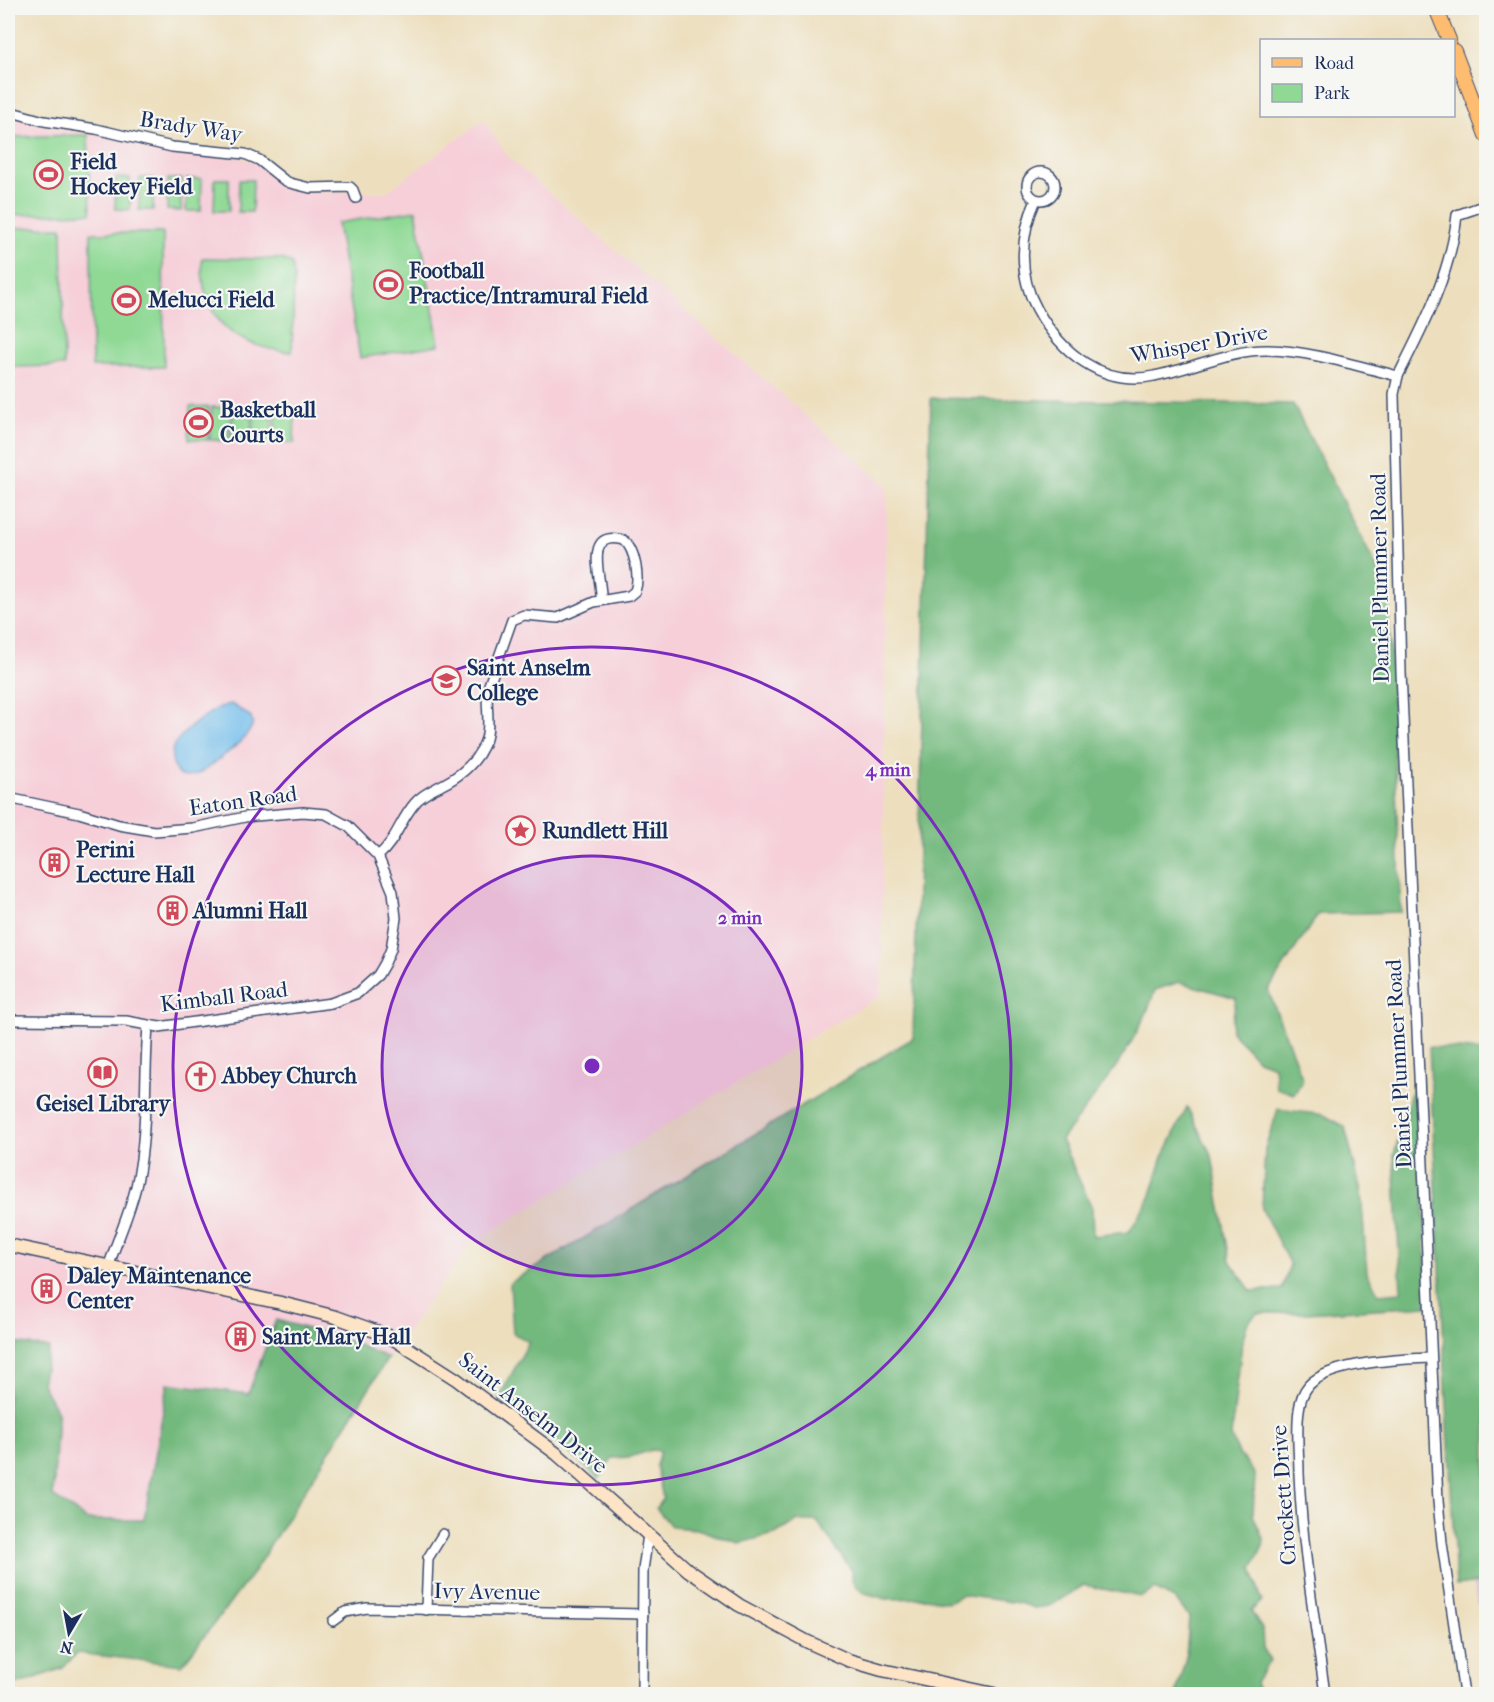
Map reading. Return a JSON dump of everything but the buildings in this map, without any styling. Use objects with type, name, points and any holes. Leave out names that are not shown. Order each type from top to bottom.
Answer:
[{"type":"main road","points":[[1436,8],[1449,39]]},
{"type":"main road","points":[[1455,54],[1486,135]]},
{"type":"street","name":"Brady Way","points":[[8,111],[44,121],[105,131],[172,147],[246,154],[259,160],[290,183],[319,188],[350,187],[356,198]]},
{"type":"street","name":"Whisper Drive","points":[[1036,200],[1028,222],[1023,253],[1026,284],[1033,302],[1049,329],[1069,352],[1085,364],[1115,376],[1144,378],[1222,356],[1271,350],[1302,353],[1398,376]]},
{"type":"street","name":"Daniel Plummer Road","points":[[1464,1695],[1441,1532],[1431,1358],[1420,1059],[1401,672],[1394,394],[1398,376],[1448,265],[1454,246],[1457,215],[1486,205]]},
{"type":"street","points":[[378,856],[391,843],[417,800],[460,774],[473,763],[482,750],[489,725],[488,688],[512,620],[521,615],[558,618],[601,600],[629,596],[637,588],[638,578],[630,549],[624,540],[609,539],[600,545],[596,553],[601,600]]},
{"type":"street","name":"Eaton Road","points":[[8,798],[79,813],[119,825],[154,831],[184,830],[245,817],[320,812],[348,826],[378,856]]},
{"type":"street","name":"Kimball Road","points":[[109,1265],[130,1208],[138,1176],[143,1130],[148,1026],[170,1026],[330,1003],[358,993],[372,982],[381,970],[388,956],[394,934],[396,918],[394,899],[390,882],[378,856]]},
{"type":"street","points":[[8,1020],[126,1021],[148,1026]]},
{"type":"street","name":"Saint Anselm Drive","points":[[8,1245],[109,1265],[336,1317],[389,1336],[456,1379],[557,1454],[688,1570],[720,1593],[774,1625],[827,1651],[882,1670],[994,1695]]},
{"type":"street","name":"Crockett Drive","points":[[1324,1695],[1301,1519],[1298,1425],[1300,1402],[1309,1385],[1317,1378],[1332,1371],[1396,1360],[1431,1358]]},
{"type":"street","points":[[426,1610],[428,1558],[443,1534]]},
{"type":"street","points":[[642,1695],[644,1570],[648,1535]]},
{"type":"street","name":"Ivy Avenue","points":[[333,1622],[345,1612],[377,1608],[643,1614]]},
{"type":"shaded area","name":"Saint Anselm College","points":[[8,115],[54,129],[105,137],[193,156],[236,157],[252,161],[266,169],[280,185],[307,192],[387,192],[483,120],[509,158],[887,486],[881,995],[470,1244],[388,1358],[253,1573],[8,1506]]},
{"type":"shaded area","points":[[1486,1582],[1486,1636],[1472,1584]]},
{"type":"green space","name":"Field Hockey Field","points":[[88,135],[91,213],[8,215],[8,137]]},
{"type":"green space","points":[[116,178],[130,178],[130,210],[115,209]]},
{"type":"green space","points":[[140,178],[154,178],[153,210],[139,210]]},
{"type":"green space","points":[[168,179],[182,179],[181,211],[167,210]]},
{"type":"green space","points":[[187,179],[202,179],[201,211],[186,211]]},
{"type":"green space","points":[[215,179],[229,179],[229,211],[214,211]]},
{"type":"green space","points":[[239,180],[253,180],[252,212],[238,212]]},
{"type":"green space","name":"Football Practice/Intramural Field","points":[[416,210],[439,345],[360,358],[337,223]]},
{"type":"green space","points":[[62,227],[64,366],[8,367],[8,228]]},
{"type":"green space","name":"Melucci Field","points":[[91,233],[163,233],[164,367],[92,367]]},
{"type":"green space","points":[[202,258],[282,259],[292,264],[294,278],[292,352],[253,344],[224,326],[214,314],[207,298]]},
{"type":"green space","points":[[931,398],[1293,404],[1388,590],[1401,912],[1318,914],[1268,990],[1303,1080],[1294,1094],[1276,1088],[1274,1066],[1258,1060],[1231,1031],[1236,998],[1179,982],[1155,990],[1138,1031],[1127,1050],[1061,1140],[1092,1208],[1093,1236],[1129,1232],[1150,1198],[1163,1157],[1187,1107],[1212,1156],[1230,1261],[1251,1291],[1282,1289],[1290,1265],[1262,1209],[1265,1149],[1278,1109],[1324,1115],[1345,1127],[1361,1191],[1367,1273],[1379,1294],[1401,1292],[1394,1155],[1420,1059],[1427,1306],[1305,1313],[1257,1313],[1247,1324],[1242,1343],[1231,1436],[1239,1454],[1255,1474],[1253,1515],[1264,1540],[1252,1569],[1262,1601],[1251,1611],[1262,1629],[1263,1649],[1270,1660],[1256,1682],[1259,1694],[1176,1694],[1186,1657],[1189,1617],[1176,1600],[1155,1589],[1141,1597],[1084,1585],[1049,1606],[1034,1608],[1019,1603],[961,1595],[948,1602],[926,1598],[886,1599],[862,1592],[852,1581],[852,1571],[817,1521],[797,1521],[775,1534],[739,1543],[697,1529],[672,1527],[656,1508],[663,1498],[656,1465],[660,1451],[652,1450],[630,1457],[612,1458],[599,1479],[564,1448],[498,1399],[529,1342],[513,1333],[510,1283],[913,1038]]},
{"type":"green space","name":"Basketball Courts","points":[[190,406],[209,407],[208,440],[189,439]]},
{"type":"green space","name":"Basketball Courts","points":[[212,407],[231,408],[229,441],[210,440]]},
{"type":"green space","name":"Basketball Courts","points":[[233,408],[252,408],[251,442],[232,441]]},
{"type":"green space","name":"Basketball Courts","points":[[254,408],[273,409],[272,442],[253,441]]},
{"type":"green space","name":"Basketball Courts","points":[[276,409],[295,410],[294,443],[275,442]]},
{"type":"green space","points":[[1429,1047],[1486,1051],[1486,1582],[1456,1586]]},
{"type":"green space","points":[[276,1320],[344,1339],[388,1358],[253,1573],[182,1665],[77,1653],[63,1668],[8,1688],[8,1342],[49,1348],[42,1384],[58,1413],[53,1496],[87,1520],[144,1520],[168,1383],[248,1394]]},
{"type":"water","points":[[231,704],[250,716],[253,723],[248,733],[214,763],[195,775],[189,777],[178,773],[174,767],[172,755],[173,748],[182,735],[207,715]]},
{"type":"place","name":"Field Hockey Field","points":[[49,175]]},
{"type":"place","name":"Football Practice/Intramural Field","points":[[388,284]]},
{"type":"place","name":"Melucci Field","points":[[127,300]]},
{"type":"place","name":"Basketball Courts","points":[[199,423]]},
{"type":"place","name":"Saint Anselm College","points":[[446,681]]},
{"type":"place","name":"Rundlett Hill","points":[[521,831]]},
{"type":"place","name":"Perini Lecture Hall","points":[[55,863]]},
{"type":"place","name":"Alumni Hall","points":[[172,911]]},
{"type":"place","name":"Geisel Library","points":[[103,1072]]},
{"type":"place","name":"Abbey Church","points":[[201,1076]]},
{"type":"place","name":"Daley Maintenance Center","points":[[46,1289]]},
{"type":"place","name":"Saint Mary Hall","points":[[241,1337]]}]
